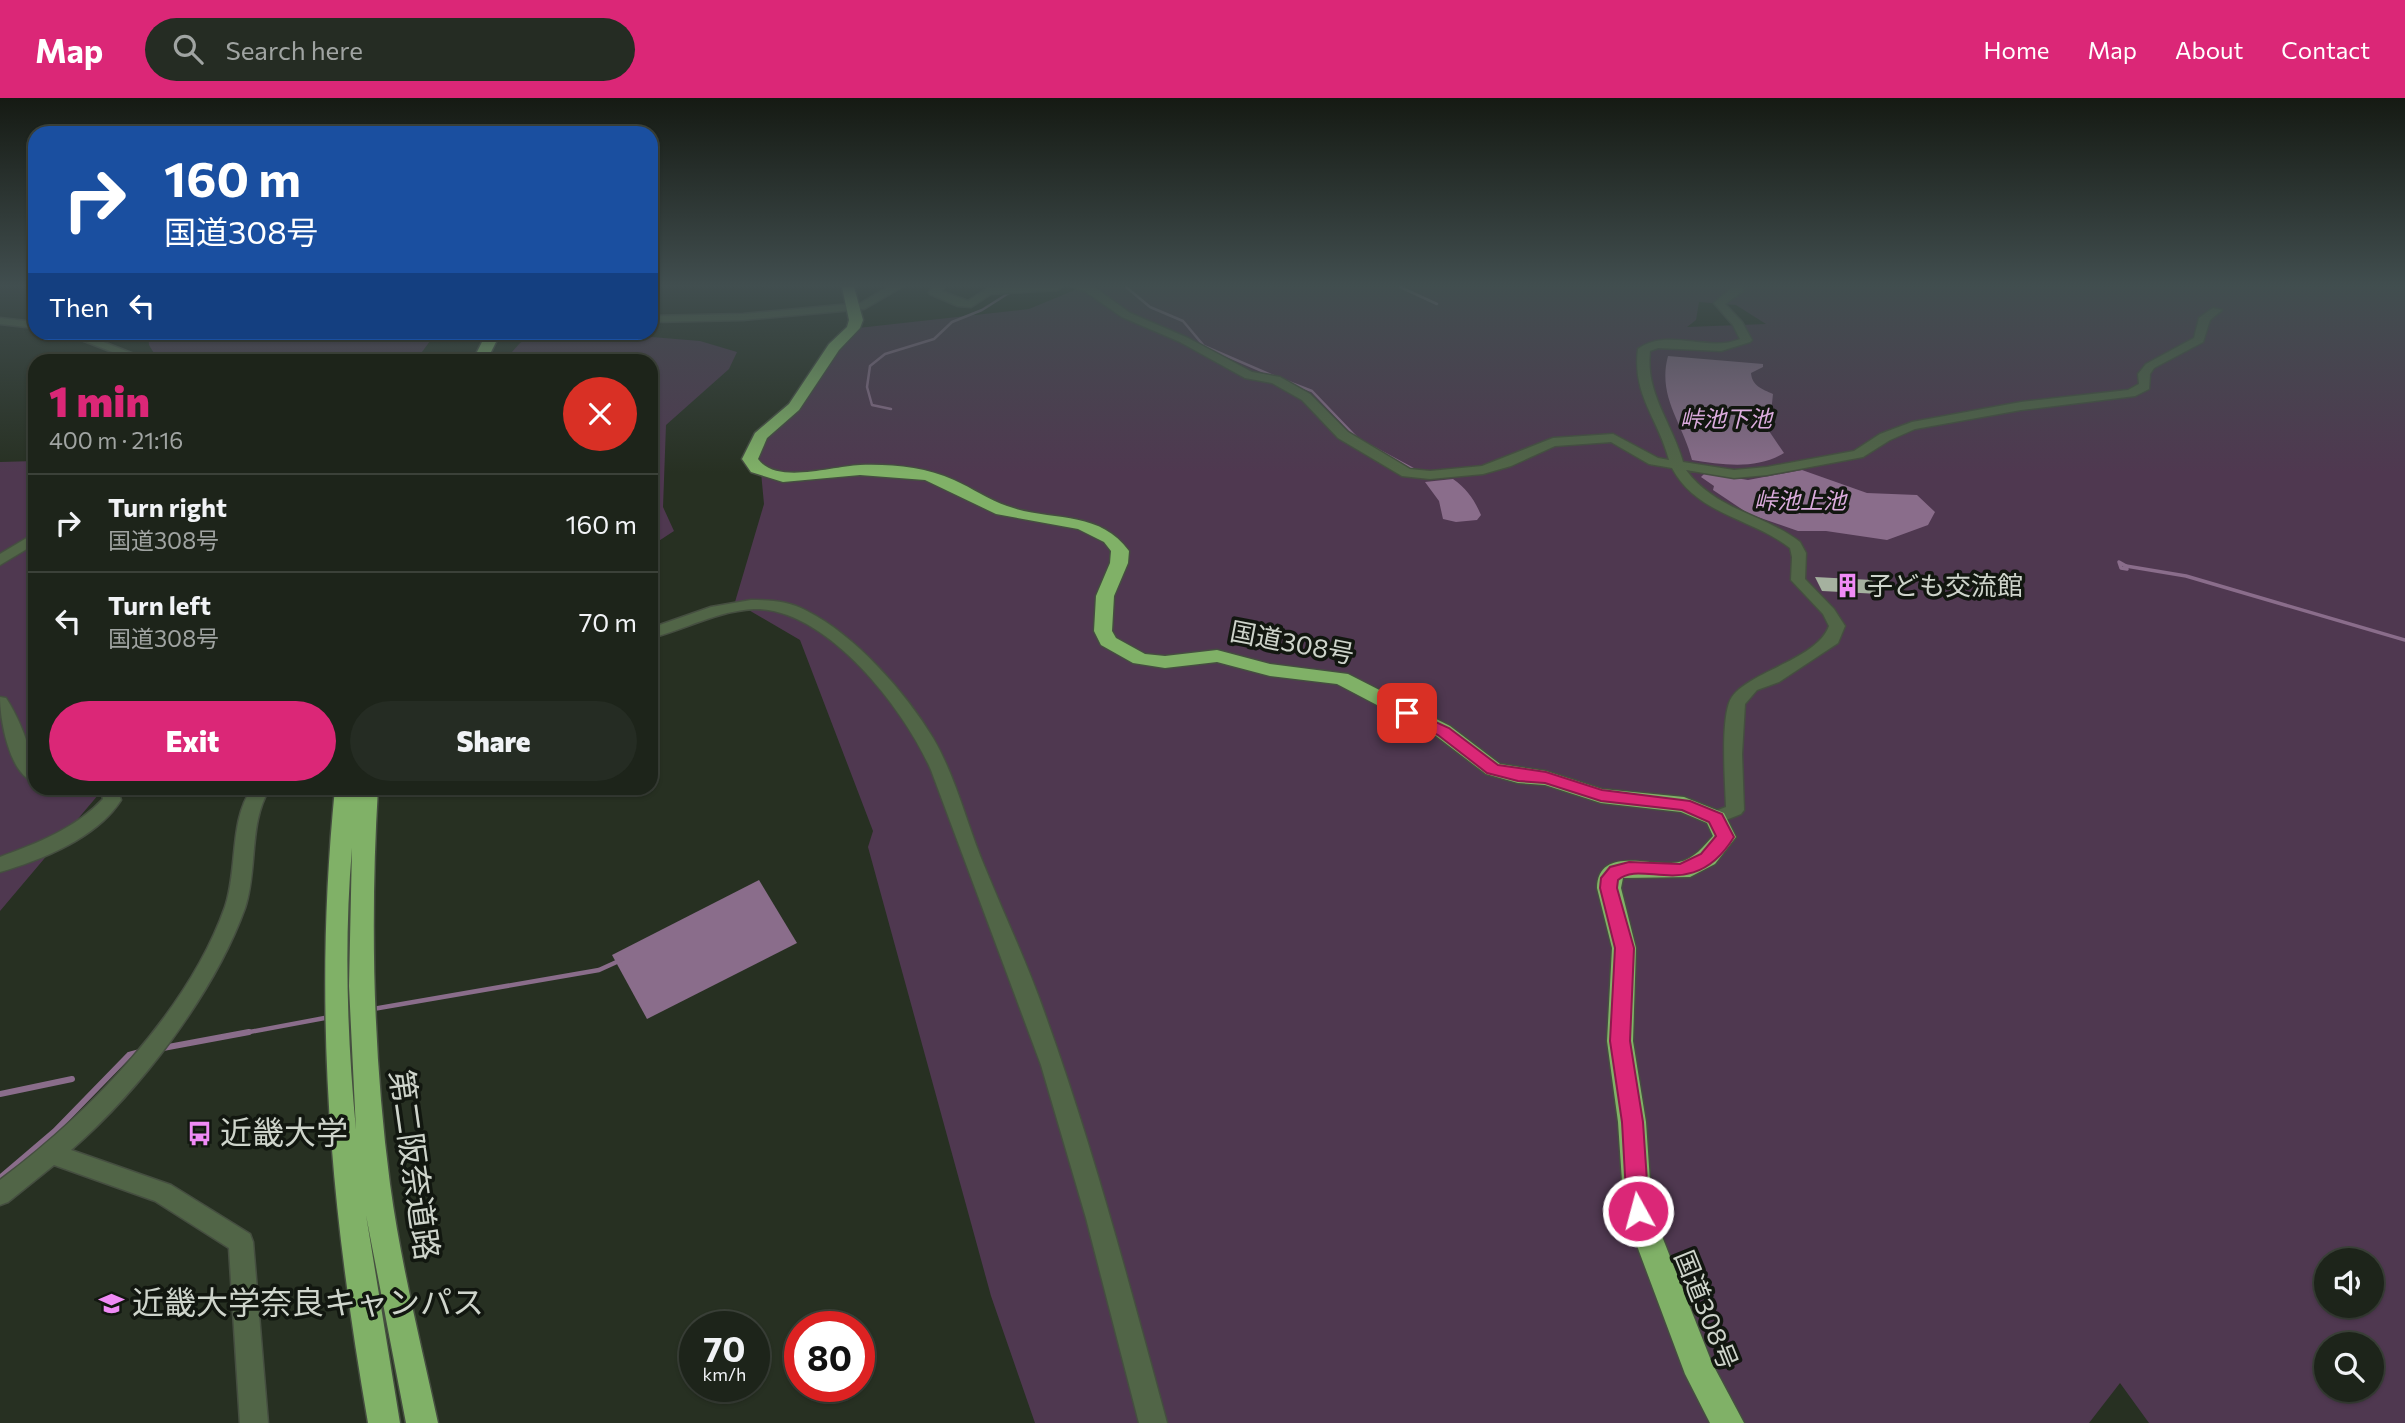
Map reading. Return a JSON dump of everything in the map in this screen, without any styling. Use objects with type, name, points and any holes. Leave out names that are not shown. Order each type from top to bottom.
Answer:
[{"type":"highway","name":"国道308号","points":[[833,349],[794,407],[755,443],[750,459],[762,472],[789,477],[858,470],[918,474],[1004,510],[1091,528],[1111,539],[1120,551],[1119,563],[1105,596],[1103,631],[1108,641],[1140,659],[1165,662],[1217,656],[1270,670],[1341,678],[1443,731],[1493,769],[1518,776],[1546,778],[1601,796],[1676,803],[1716,818],[1725,837],[1707,858],[1682,871],[1629,868],[1616,871],[1609,878],[1609,888],[1624,948],[1620,1041],[1632,1122],[1638,1211],[1654,1259],[1701,1374],[1728,1423]]},
{"type":"highway","points":[[345,795],[335,923],[334,1001],[338,1087],[348,1199],[384,1423]]},
{"type":"highway","name":"第二阪奈道路","points":[[367,795],[360,917],[365,1077],[377,1186],[422,1423]]},
{"type":"street","points":[[1200,349],[1249,376],[1276,380],[1306,397],[1343,435],[1408,473],[1430,475],[1483,470],[1553,442],[1613,438],[1654,461],[1734,474],[1767,471],[1858,454],[1885,437],[1912,426],[2021,406],[2131,393],[2146,386],[2144,374],[2150,366],[2182,349]]},
{"type":"street","points":[[1645,349],[1642,361],[1646,392],[1681,472],[1697,489],[1728,512],[1795,545],[1801,556],[1798,580],[1829,612],[1838,626],[1832,640],[1773,678],[1751,686],[1737,704],[1733,754],[1735,810],[1716,818]]},
{"type":"street","points":[[0,561],[28,542]]},
{"type":"street","points":[[658,631],[727,609],[785,607],[817,621],[838,639],[904,707],[925,738],[940,768],[974,865],[1035,1017],[1093,1196],[1153,1423]]},
{"type":"street","points":[[0,702],[13,724],[22,759],[28,767]]},
{"type":"street","points":[[0,865],[70,834],[101,814],[112,800],[111,795]]},
{"type":"street","points":[[0,1194],[52,1154],[103,1105],[178,1013],[210,963],[236,907],[246,864],[250,806],[257,795]]},
{"type":"street","points":[[52,1154],[163,1193],[241,1242],[254,1423]]},
{"type":"shaded area","points":[[151,349],[424,349],[420,354],[154,354]]},
{"type":"shaded area","points":[[515,349],[726,349],[737,352],[729,369],[666,425],[663,507],[674,531],[658,541],[658,354],[510,354]]},
{"type":"shaded area","points":[[837,349],[2405,349],[2405,1423],[2149,1423],[2120,1383],[2089,1423],[1035,1423],[991,1296],[868,847],[873,831],[800,640],[735,602],[764,504],[759,451],[807,379]]},
{"type":"shaded area","points":[[28,461],[28,795],[98,795],[0,911],[0,462]]},
{"type":"water","name":"峠池下池","points":[[1668,356],[1763,364],[1763,367],[1751,373],[1758,386],[1773,394],[1769,431],[1784,453],[1751,464],[1692,460],[1668,397]]},
{"type":"water","name":"峠池上池","points":[[1802,470],[1867,493],[1917,495],[1935,512],[1928,525],[1887,540],[1826,531],[1798,531],[1749,514],[1713,490],[1714,486],[1701,477],[1705,473],[1748,480]]},
{"type":"water","points":[[1453,479],[1476,504],[1481,515],[1477,520],[1456,522],[1443,519],[1439,501],[1425,482]]},
{"type":"water","points":[[759,880],[797,943],[647,1019],[612,955]]},
{"type":"building","name":"子ども交流館","points":[[1815,577],[1872,580],[1879,594],[1822,591]]},
{"type":"waterway","points":[[891,409],[872,405],[867,387],[870,366],[885,354],[902,349]]},
{"type":"waterway","points":[[1211,349],[1278,378]]},
{"type":"waterway","points":[[1286,381],[1312,391],[1359,440]]},
{"type":"waterway","points":[[1369,445],[1417,471]]},
{"type":"waterway","points":[[2119,562],[2126,566],[2127,569],[2121,568],[2119,562]]},
{"type":"waterway","points":[[2126,566],[2186,576],[2405,640]]},
{"type":"waterway","points":[[373,1009],[599,970],[621,960]]},
{"type":"waterway","points":[[239,1034],[330,1017]]},
{"type":"waterway","points":[[163,1048],[249,1032]]},
{"type":"waterway","points":[[0,1178],[55,1131],[129,1055],[140,1052]]},
{"type":"waterway","points":[[0,1094],[72,1079]]},
{"type":"place","name":"子ども交流館","points":[[1847,586]]},
{"type":"place","name":"近畿大学","points":[[200,1133]]},
{"type":"place","name":"近畿大学奈良キャンパス","points":[[112,1303]]},
{"type":"route","points":[[1407,713],[1443,731],[1482,763],[1505,774],[1546,778],[1601,796],[1668,801],[1699,809],[1716,818],[1725,837],[1721,845],[1707,858],[1682,871],[1629,868],[1616,871],[1609,878],[1611,900],[1622,931],[1624,948],[1625,982],[1620,1041],[1632,1122],[1634,1186],[1638,1211]]}]
